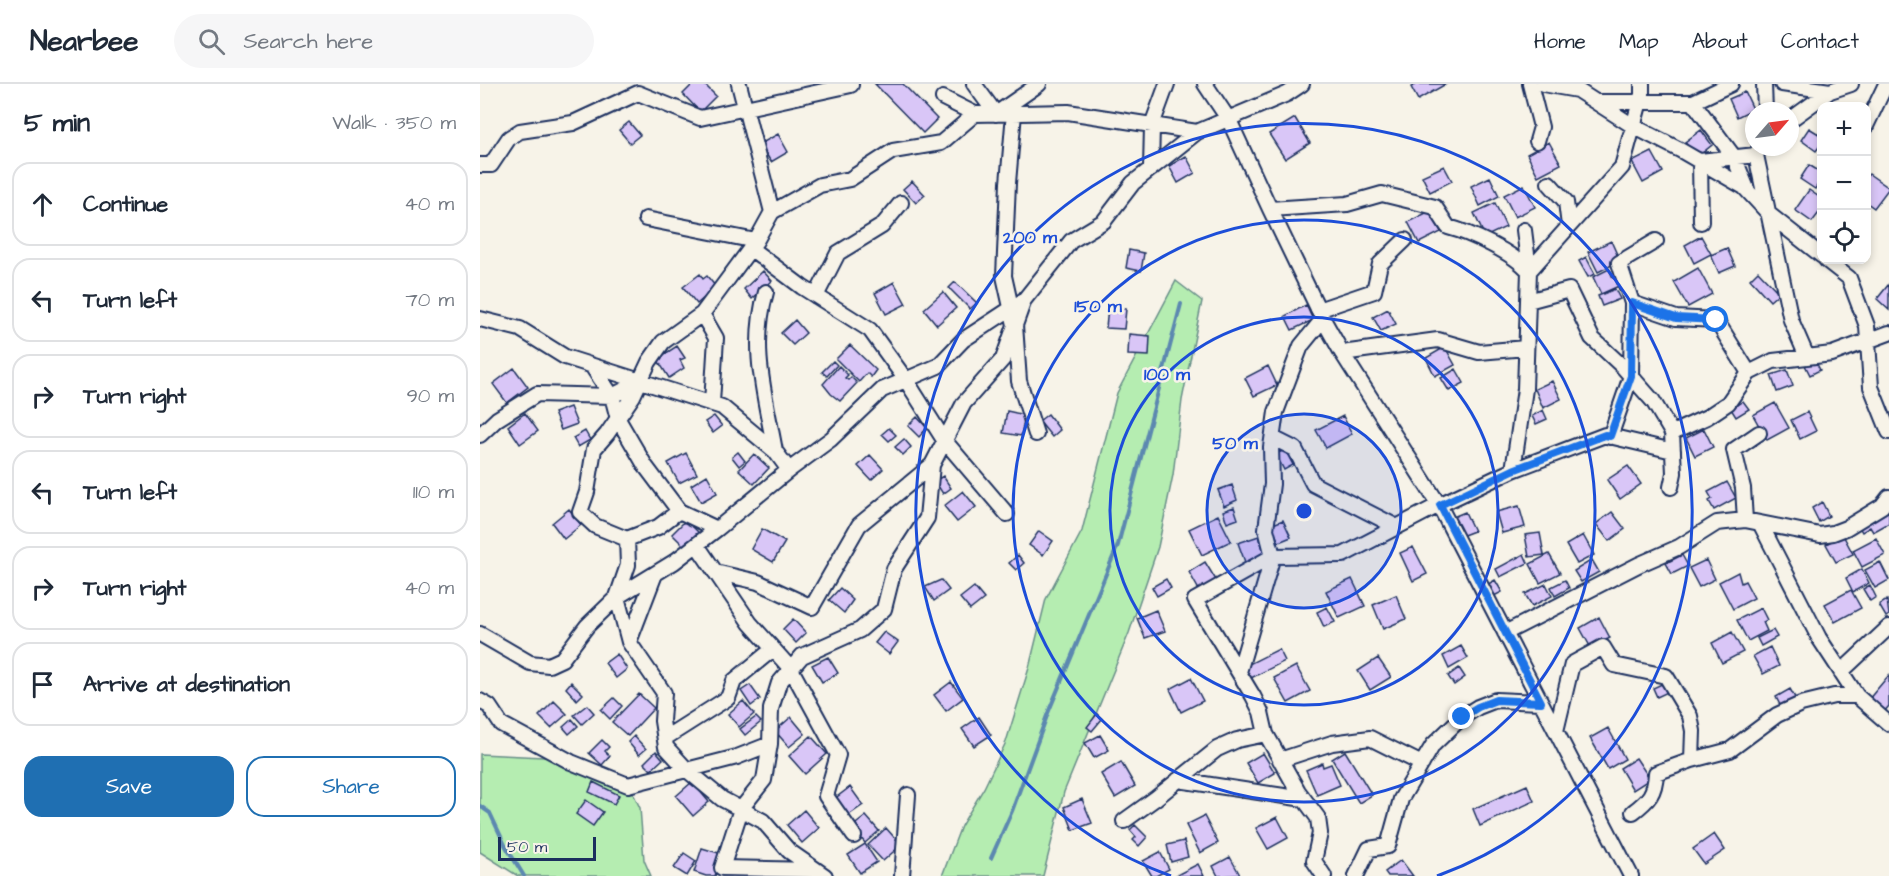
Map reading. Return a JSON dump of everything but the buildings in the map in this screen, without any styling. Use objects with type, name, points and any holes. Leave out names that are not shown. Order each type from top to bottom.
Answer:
[{"type":"street","points":[[739,84],[772,212]]},
{"type":"street","points":[[974,84],[996,114]]},
{"type":"street","points":[[943,98],[975,114],[996,114],[1013,108],[1039,84]]},
{"type":"street","points":[[1151,169],[1152,125],[1167,84]]},
{"type":"street","points":[[1205,84],[1229,120],[1270,209],[1342,353],[1440,505],[1630,876]]},
{"type":"street","points":[[480,634],[530,663],[549,665],[562,659],[587,626],[617,597],[697,545],[831,439],[882,390],[938,366],[963,339],[1024,300],[1071,241],[1104,221],[1133,183],[1197,132],[1287,94],[1302,84]]},
{"type":"street","points":[[1530,84],[1541,127],[1537,141]]},
{"type":"street","points":[[1543,84],[1573,87],[1633,126],[1700,161],[1747,190],[1770,216],[1817,253]]},
{"type":"street","points":[[1529,271],[1622,167],[1640,102],[1642,84]]},
{"type":"street","points":[[1595,102],[1693,102],[1731,84]]},
{"type":"street","points":[[1764,84],[1765,102]]},
{"type":"street","points":[[1782,84],[1830,91]]},
{"type":"street","points":[[1799,113],[1830,91],[1851,84]]},
{"type":"street","points":[[1871,116],[1886,84]]},
{"type":"street","points":[[480,165],[491,165],[509,138],[520,131],[573,123],[638,93],[700,118],[851,85]]},
{"type":"street","points":[[1693,102],[1734,157],[1747,190]]},
{"type":"street","points":[[1013,108],[1068,112],[1197,132]]},
{"type":"street","points":[[1013,108],[1004,276],[1015,325],[1018,381],[1035,434]]},
{"type":"street","points":[[679,511],[658,527],[627,539],[595,526],[580,513],[587,492],[594,448],[618,419],[633,396],[649,362],[663,342],[702,314],[753,244],[772,212],[820,185],[850,179],[893,151],[941,143],[975,114]]},
{"type":"street","points":[[1700,161],[1745,154]]},
{"type":"street","points":[[1759,156],[1791,320],[1807,357]]},
{"type":"street","points":[[1700,161],[1701,222]]},
{"type":"street","points":[[1549,183],[1566,202],[1569,226]]},
{"type":"street","points":[[1270,209],[1347,204],[1382,195],[1434,207],[1448,227],[1467,232],[1520,260],[1529,271]]},
{"type":"street","points":[[816,296],[838,253],[882,226],[901,203]]},
{"type":"street","points":[[646,219],[753,244],[816,296],[870,330],[906,380],[944,440],[1007,514]]},
{"type":"street","points":[[1513,470],[1525,389],[1529,271],[1524,230]]},
{"type":"street","points":[[1239,672],[1273,556],[1266,529],[1272,484],[1276,412],[1301,346],[1321,314],[1374,291],[1380,264],[1405,240]]},
{"type":"street","points":[[1610,436],[1631,376],[1632,303],[1619,263],[1656,241]]},
{"type":"street","points":[[1831,264],[1849,278]]},
{"type":"street","points":[[1842,264],[1867,326],[1871,387],[1889,432]]},
{"type":"street","points":[[1528,301],[1569,290],[1592,339],[1631,376],[1653,401],[1672,433],[1674,473],[1671,487]]},
{"type":"street","points":[[766,292],[760,313],[758,356],[775,451]]},
{"type":"street","points":[[820,873],[722,868],[741,809],[764,780],[770,744],[771,709],[779,683],[802,656],[860,630],[884,609],[894,568],[927,518],[932,465],[964,403],[1003,359],[1024,300]]},
{"type":"street","points":[[1632,303],[1676,318],[1716,320],[1749,373]]},
{"type":"street","points":[[702,314],[716,338],[712,404]]},
{"type":"street","points":[[480,319],[520,329],[565,357],[722,406],[775,451],[789,470]]},
{"type":"street","points":[[1672,433],[1707,417],[1728,403],[1749,373],[1773,361],[1832,354],[1889,333]]},
{"type":"street","points":[[1342,353],[1437,340],[1479,352],[1526,348]]},
{"type":"street","points":[[592,366],[612,396],[618,419],[646,467],[679,511],[717,529]]},
{"type":"street","points":[[480,435],[497,419],[537,394],[612,396],[640,382]]},
{"type":"street","points":[[1759,433],[1734,450],[1752,521],[1819,638],[1857,696],[1889,724]]},
{"type":"street","points":[[1324,876],[1314,861],[1320,833],[1318,818],[1280,760],[1266,734],[1261,712],[1194,600],[1273,556],[1343,555],[1513,470],[1605,435],[1673,451]]},
{"type":"street","points":[[1273,438],[1295,449],[1313,484],[1397,527]]},
{"type":"street","points":[[715,572],[758,582],[812,607],[859,525],[932,465]]},
{"type":"street","points":[[1505,633],[1638,564],[1679,547],[1709,527],[1728,521],[1752,521],[1820,535],[1833,533],[1846,528],[1882,506],[1889,496]]},
{"type":"street","points":[[627,539],[628,565],[617,597],[629,642],[664,693],[662,722],[666,747],[687,770],[722,799],[763,821],[789,851],[820,873]]},
{"type":"street","points":[[697,545],[750,623],[791,669],[838,755],[826,796],[854,836]]},
{"type":"street","points":[[629,642],[655,574]]},
{"type":"street","points":[[1841,672],[1889,627]]},
{"type":"street","points":[[1556,731],[1572,664],[1603,647],[1614,665],[1666,676],[1690,716],[1693,731],[1692,760]]},
{"type":"street","points":[[664,738],[728,698],[734,681],[773,649]]},
{"type":"street","points":[[1634,812],[1646,802],[1656,787],[1656,773],[1730,750],[1777,715],[1801,704],[1834,696],[1857,696]]},
{"type":"street","points":[[1356,876],[1369,849],[1388,846],[1401,799],[1433,745],[1462,717],[1496,700],[1541,702]]},
{"type":"street","points":[[480,701],[489,706],[501,724],[571,762],[628,785],[737,757],[770,744]]},
{"type":"street","points":[[1124,821],[1217,749],[1236,741],[1266,734]]},
{"type":"street","points":[[1280,760],[1332,743],[1370,738],[1422,764]]},
{"type":"street","points":[[1178,780],[1304,799]]},
{"type":"street","points":[[902,876],[908,795]]},
{"type":"green space","points":[[1176,281],[1202,301],[1182,400],[1173,475],[1158,547],[1129,633],[1064,792],[1043,876],[942,876],[961,826],[984,788],[1006,742],[1029,668],[1046,599],[1082,531],[1117,393]]},
{"type":"green space","points":[[480,754],[585,759],[626,778],[640,808],[644,860],[651,876],[518,876],[480,852]]},
{"type":"waterway","points":[[991,858],[1118,545],[1181,304]]},
{"type":"waterway","points":[[480,806],[490,813],[505,845],[524,876]]},
{"type":"route","points":[[1462,717],[1496,700],[1541,702],[1440,505],[1513,470],[1605,435],[1610,436],[1631,376],[1632,303],[1676,318],[1716,320]]}]
